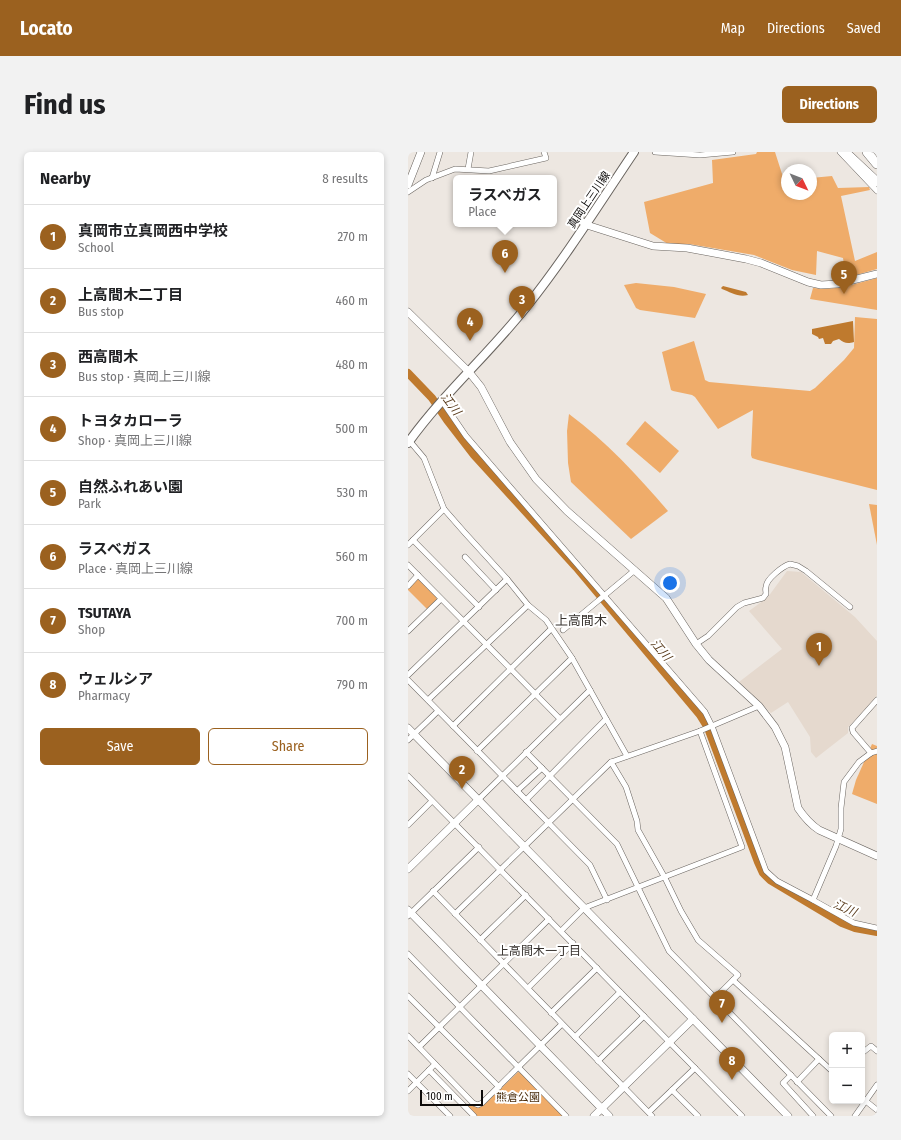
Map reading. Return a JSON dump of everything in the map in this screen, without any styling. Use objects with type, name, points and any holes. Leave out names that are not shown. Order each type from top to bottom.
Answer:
[{"type":"highway","points":[[845,152],[877,182]]},
{"type":"highway","points":[[867,152],[877,164]]},
{"type":"main road","name":"真岡上三川線","points":[[583,223],[628,152]]},
{"type":"main road","name":"真岡上三川線","points":[[408,440],[442,402],[524,303],[634,152]]},
{"type":"main road","name":"真岡上三川線","points":[[408,440],[428,410],[467,371]]},
{"type":"street","points":[[408,185],[421,152]]},
{"type":"street","points":[[432,178],[440,152]]},
{"type":"street","points":[[468,169],[471,152]]},
{"type":"street","points":[[408,192],[432,178],[455,169],[489,172],[546,158],[544,152]]},
{"type":"street","points":[[655,152],[700,155],[733,152]]},
{"type":"street","points":[[840,152],[877,191]]},
{"type":"street","points":[[583,223],[653,246],[687,248],[746,259],[761,263],[808,282],[821,285],[837,284],[877,274]]},
{"type":"street","points":[[408,312],[467,371],[486,394],[510,442],[536,479],[567,511],[666,598],[696,644],[709,660],[759,706],[775,727],[784,747],[792,773],[798,808],[803,816],[811,825],[819,830],[877,856]]},
{"type":"street","points":[[442,402],[466,436],[705,712],[712,726],[766,871],[777,882],[854,923],[877,928]]},
{"type":"street","points":[[408,440],[424,458],[444,509],[507,579],[528,605],[546,620],[572,658],[628,756]]},
{"type":"street","points":[[408,545],[444,509]]},
{"type":"street","points":[[413,540],[479,607]]},
{"type":"street","points":[[465,557],[496,590]]},
{"type":"street","points":[[696,644],[708,636],[736,607],[744,603],[763,598],[766,594],[767,582],[778,571],[790,564],[794,564],[806,570],[850,607]]},
{"type":"street","points":[[408,565],[560,719]]},
{"type":"street","points":[[563,630],[635,570]]},
{"type":"street","points":[[408,586],[418,576]]},
{"type":"street","points":[[408,676],[507,579]]},
{"type":"street","points":[[408,631],[441,599]]},
{"type":"street","points":[[428,700],[528,605]]},
{"type":"street","points":[[453,726],[551,628]]},
{"type":"street","points":[[478,751],[572,658]]},
{"type":"street","points":[[408,680],[517,792],[590,864],[607,900]]},
{"type":"street","points":[[408,869],[590,690]]},
{"type":"street","points":[[871,753],[852,732],[852,728],[877,700]]},
{"type":"street","points":[[455,914],[523,846],[611,762],[700,731],[759,706]]},
{"type":"street","points":[[408,740],[438,711]]},
{"type":"street","points":[[526,800],[606,719]]},
{"type":"street","points":[[408,728],[788,1116]]},
{"type":"street","points":[[561,931],[584,908],[742,847],[700,731]]},
{"type":"street","points":[[813,900],[841,829],[841,808],[844,782],[859,762],[871,753],[877,751]]},
{"type":"street","points":[[526,752],[617,844],[669,951],[832,1116]]},
{"type":"street","points":[[611,762],[626,787],[637,821],[638,830],[698,940],[738,975],[715,998]]},
{"type":"street","points":[[517,792],[542,768]]},
{"type":"street","points":[[409,780],[479,847],[742,1116]]},
{"type":"street","points":[[408,825],[432,801]]},
{"type":"street","points":[[479,847],[409,913],[541,1045],[609,1116]]},
{"type":"street","points":[[433,892],[650,1114],[695,1068]]},
{"type":"street","points":[[480,940],[526,895]]},
{"type":"street","points":[[419,1047],[549,919]]},
{"type":"street","points":[[528,988],[573,943]]},
{"type":"street","points":[[409,957],[566,1116]]},
{"type":"street","points":[[551,1013],[597,968]]},
{"type":"street","points":[[733,980],[829,1068]]},
{"type":"street","points":[[575,1038],[620,992]]},
{"type":"street","points":[[408,996],[499,1087]]},
{"type":"street","points":[[598,1061],[644,1016]]},
{"type":"street","points":[[594,1116],[693,1019]]},
{"type":"street","points":[[408,1036],[473,1103],[478,1105],[499,1087],[562,1024]]},
{"type":"street","points":[[865,1051],[871,1046],[877,1051]]},
{"type":"street","points":[[797,1082],[819,1059]]},
{"type":"street","points":[[408,1091],[435,1064]]},
{"type":"street","points":[[429,1070],[472,1115]]},
{"type":"street","points":[[408,1074],[450,1116]]},
{"type":"street","points":[[791,1075],[783,1083],[813,1116]]},
{"type":"street","points":[[865,1099],[877,1085]]},
{"type":"street","points":[[672,1090],[698,1116]]},
{"type":"street","points":[[865,1101],[877,1110]]},
{"type":"street","points":[[855,1116],[862,1104]]},
{"type":"shaded area","points":[[723,286],[746,292],[748,295],[741,296],[735,294],[722,289],[721,288]]},
{"type":"shaded area","points":[[853,321],[854,342],[846,343],[839,339],[833,341],[831,344],[825,344],[823,338],[819,339],[812,334],[812,329]]},
{"type":"shaded area","points":[[787,571],[801,572],[855,617],[877,641],[877,695],[867,709],[848,727],[848,733],[816,758],[811,752],[810,737],[788,702],[771,713],[739,682],[782,649],[749,611],[768,597]]},
{"type":"green space","points":[[757,152],[775,152],[781,171],[781,200],[817,200],[817,177],[832,176],[838,188],[869,187],[870,190],[841,196],[855,261],[877,252],[877,269],[846,278],[843,258],[817,251],[816,275],[792,270],[754,255],[689,244],[673,247],[650,233],[644,202],[713,183],[712,160],[756,154]]},
{"type":"green space","points":[[877,278],[877,310],[810,299],[813,288],[838,288]]},
{"type":"green space","points":[[636,283],[674,287],[706,294],[695,318],[640,310],[636,308],[624,285]]},
{"type":"green space","points":[[855,317],[877,319],[877,490],[752,458],[753,410],[718,429],[695,397],[671,390],[662,352],[694,341],[705,380],[709,382],[810,391],[844,360],[854,348]]},
{"type":"green space","points":[[569,414],[583,424],[621,460],[668,511],[631,539],[571,482],[568,463],[567,431]]},
{"type":"green space","points":[[645,421],[679,451],[660,473],[626,444]]},
{"type":"green space","points":[[869,504],[877,505],[877,545]]},
{"type":"green space","points":[[417,579],[419,579],[436,596],[437,600],[427,609],[408,590],[408,588]]},
{"type":"green space","points":[[872,744],[877,746],[877,804],[852,794],[856,780]]},
{"type":"green space","name":"熊倉公園","points":[[518,1072],[521,1073],[563,1116],[476,1116],[468,1107],[471,1104],[478,1107],[485,1104]]},
{"type":"waterway","name":"江川","points":[[408,373],[432,398],[474,455],[576,567],[700,715],[708,728],[763,873],[770,880],[842,923],[855,928],[877,932]]},
{"type":"place","name":"ラスベガス","points":[[505,273]]},
{"type":"place","name":"自然ふれあい園","points":[[844,294]]},
{"type":"place","name":"西高間木","points":[[522,319]]},
{"type":"place","name":"トヨタカローラ","points":[[470,341]]},
{"type":"place","name":"真岡市立真岡西中学校","points":[[819,666]]},
{"type":"place","name":"上高間木二丁目","points":[[462,789]]},
{"type":"place","name":"TSUTAYA","points":[[722,1023]]},
{"type":"place","name":"ウェルシア","points":[[732,1080]]},
{"type":"district","name":"上高間木","points":[[581,620]]},
{"type":"district","name":"上高間木一丁目","points":[[539,951]]}]
